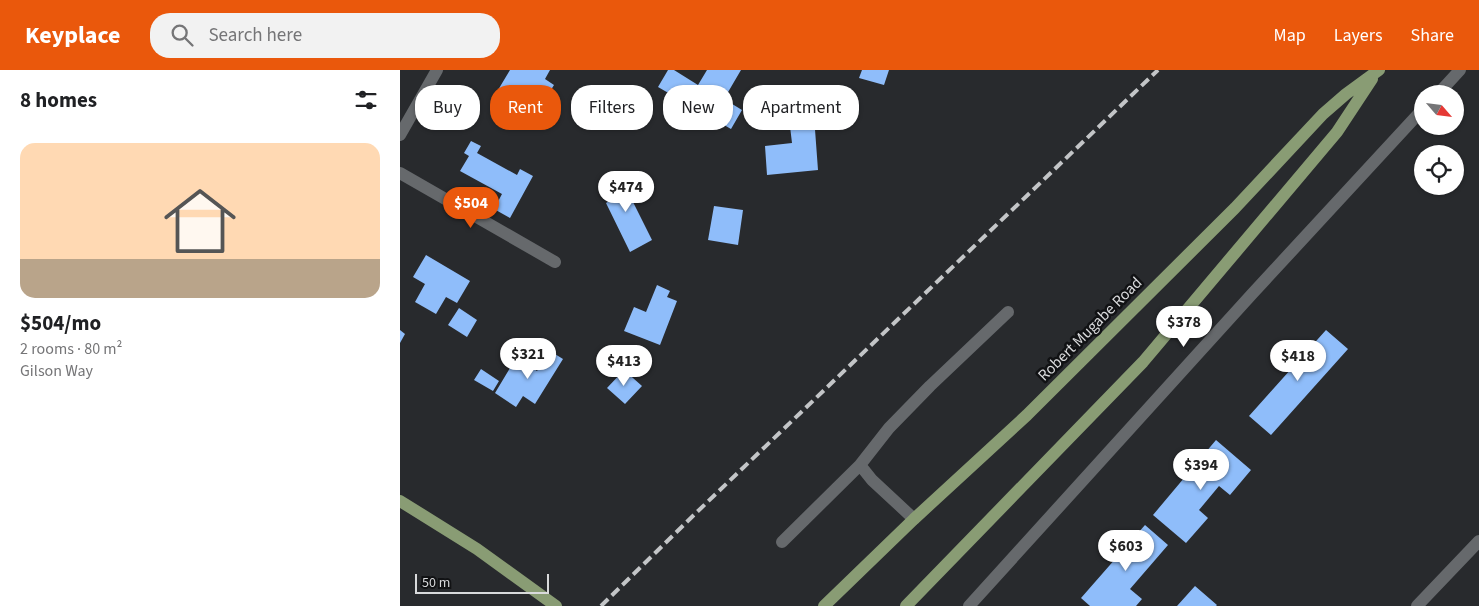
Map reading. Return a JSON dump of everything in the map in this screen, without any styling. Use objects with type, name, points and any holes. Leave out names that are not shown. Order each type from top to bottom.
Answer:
[{"type":"main road","name":"Robert Mugabe Road","points":[[824,606],[914,519],[1034,408],[1228,215],[1323,114],[1346,94],[1378,72]]},
{"type":"main road","name":"Robert Mugabe Road","points":[[906,606],[1143,362],[1337,132],[1378,72]]},
{"type":"main road","points":[[400,501],[477,549],[556,606]]},
{"type":"street","points":[[400,135],[437,70]]},
{"type":"street","points":[[1446,85],[1460,70]]},
{"type":"street","points":[[969,606],[1414,119]]},
{"type":"street","points":[[400,173],[555,262]]},
{"type":"street","points":[[782,542],[860,465],[889,428],[930,386],[1008,312]]},
{"type":"street","points":[[860,465],[872,480],[914,519]]},
{"type":"street","points":[[1417,606],[1479,541]]},
{"type":"building","points":[[510,70],[550,70],[545,79],[554,85],[501,85]]},
{"type":"building","points":[[668,70],[674,70],[698,85],[663,85],[663,90],[658,87]]},
{"type":"building","points":[[707,70],[741,70],[732,85],[698,85]]},
{"type":"building","points":[[862,70],[889,70],[884,85],[859,78]]},
{"type":"building","points":[[733,104],[742,110],[733,126]]},
{"type":"building","points":[[790,130],[815,130],[818,170],[767,175],[765,146],[792,143]]},
{"type":"building","points":[[471,141],[481,146],[477,153],[517,175],[520,169],[533,176],[510,218],[494,209],[502,194],[460,171],[469,156],[464,153]]},
{"type":"building","points":[[624,173],[633,191],[629,194],[652,240],[630,252],[606,203],[609,201],[601,185]]},
{"type":"building","points":[[714,206],[743,210],[738,245],[708,240]]},
{"type":"building","points":[[426,255],[470,281],[457,303],[446,297],[436,314],[415,302],[425,284],[413,277]]},
{"type":"building","points":[[657,285],[670,291],[667,297],[677,301],[660,345],[624,331],[634,307],[646,312]]},
{"type":"building","points":[[459,308],[477,320],[467,337],[448,325]]},
{"type":"building","points":[[400,330],[405,334],[400,343]]},
{"type":"building","points":[[1326,330],[1348,349],[1271,435],[1249,416]]},
{"type":"building","points":[[550,351],[563,359],[535,404],[523,396],[516,407],[495,393],[516,358],[537,371]]},
{"type":"building","points":[[481,369],[499,381],[493,391],[474,380]]},
{"type":"building","points":[[624,370],[642,386],[625,404],[607,388]]},
{"type":"building","points":[[1216,440],[1251,470],[1230,495],[1219,486],[1199,510],[1208,518],[1186,543],[1153,515]]},
{"type":"building","points":[[1145,525],[1168,545],[1130,589],[1142,599],[1136,606],[1090,606],[1081,598]]},
{"type":"building","points":[[1195,586],[1217,605],[1177,606]]},
{"type":"railway","points":[[601,606],[1158,70]]}]
